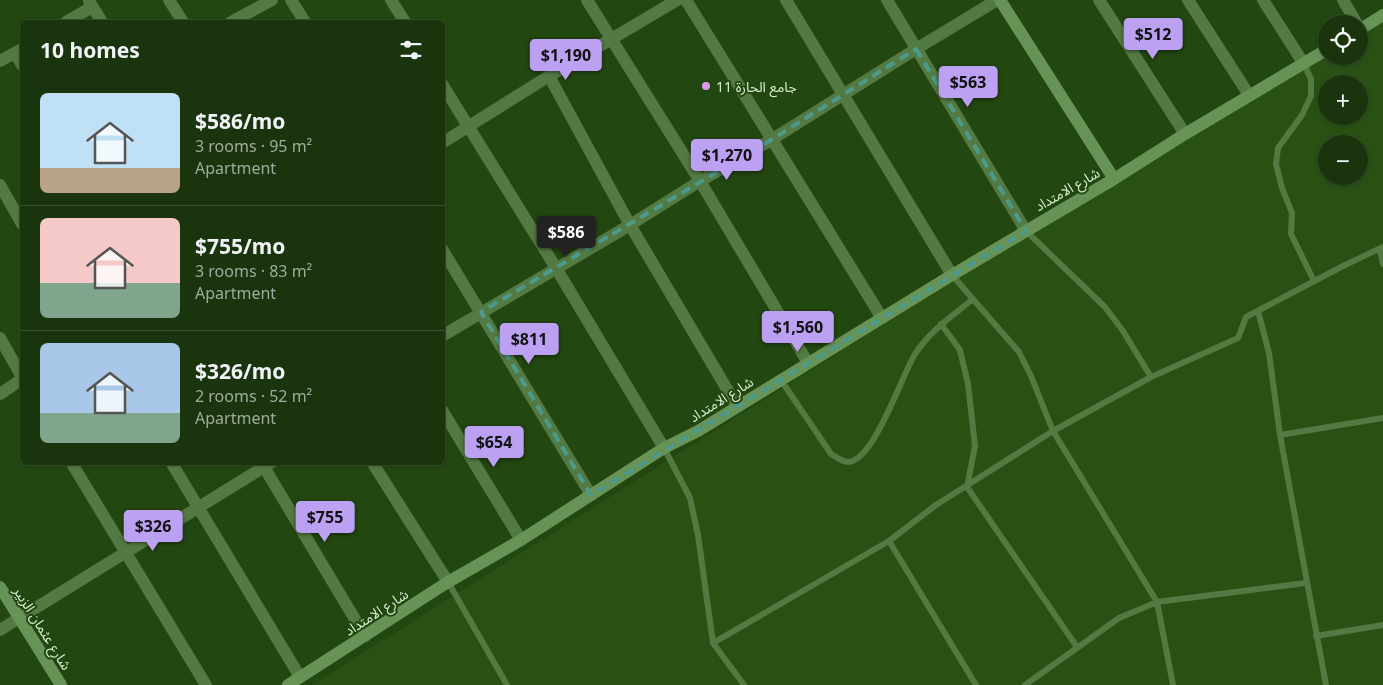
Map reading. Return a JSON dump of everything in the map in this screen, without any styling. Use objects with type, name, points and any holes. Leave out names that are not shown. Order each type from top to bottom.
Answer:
[{"type":"street","points":[[169,0],[182,20]]},
{"type":"street","points":[[235,20],[272,0]]},
{"type":"street","points":[[291,0],[304,20]]},
{"type":"street","points":[[391,0],[404,20]]},
{"type":"street","points":[[587,0],[700,181],[808,363]]},
{"type":"street","points":[[445,140],[677,0]]},
{"type":"street","points":[[686,0],[882,318]]},
{"type":"street","points":[[786,0],[952,275]]},
{"type":"street","points":[[887,0],[1026,231]]},
{"type":"street","points":[[445,334],[771,140],[916,49],[999,0],[1114,180]]},
{"type":"street","points":[[1098,0],[1185,134]]},
{"type":"street","points":[[1188,0],[1249,96]]},
{"type":"street","points":[[1263,0],[1304,64]]},
{"type":"street","points":[[1343,0],[1352,15]]},
{"type":"street","points":[[69,20],[90,3],[101,20]]},
{"type":"street","points":[[1368,22],[1383,15]]},
{"type":"street","points":[[0,62],[19,51]]},
{"type":"street","name":"شارع الامتداد","points":[[288,685],[448,582],[521,540],[664,448],[698,431],[952,275],[1114,180],[1185,134],[1318,55]]},
{"type":"street","points":[[549,76],[630,225],[738,406]]},
{"type":"street","points":[[445,89],[664,448]]},
{"type":"street","points":[[0,185],[20,220]]},
{"type":"street","points":[[445,254],[591,495]]},
{"type":"street","points":[[0,338],[20,374]]},
{"type":"street","points":[[0,394],[20,379]]},
{"type":"street","points":[[445,415],[521,540]]},
{"type":"street","points":[[73,465],[206,685]]},
{"type":"street","points":[[173,465],[300,677]]},
{"type":"street","points":[[0,630],[264,465]]},
{"type":"street","points":[[267,465],[366,636]]},
{"type":"street","points":[[374,465],[448,582]]},
{"type":"street","name":"شارع عثمان الزبير","points":[[0,587],[61,685]]},
{"type":"lane","points":[[1304,64],[1311,79],[1311,96],[1302,115],[1278,148],[1276,164],[1282,188],[1292,213],[1291,234],[1314,281]]},
{"type":"lane","points":[[1026,231],[1105,307],[1123,331],[1151,377]]},
{"type":"lane","points":[[713,643],[889,541],[936,505],[1053,431],[1151,377],[1238,338],[1246,317],[1381,248],[1383,264]]},
{"type":"lane","points":[[952,275],[1019,352],[1053,431],[1158,602],[1173,685]]},
{"type":"lane","points":[[780,380],[831,454],[848,462],[859,458],[874,441],[914,355],[941,324],[973,299]]},
{"type":"lane","points":[[1258,311],[1269,353],[1280,435],[1326,685]]},
{"type":"lane","points":[[941,324],[960,350],[968,384],[974,446],[966,487],[1078,647]]},
{"type":"lane","points":[[1280,435],[1383,418]]},
{"type":"lane","points":[[664,448],[690,498],[698,535],[713,643],[744,685]]},
{"type":"lane","points":[[889,541],[976,685]]},
{"type":"lane","points":[[448,582],[507,685]]},
{"type":"lane","points":[[1025,685],[1120,618],[1158,602],[1306,583]]},
{"type":"lane","points":[[1316,636],[1383,625]]},
{"type":"highlighted area","points":[[916,49],[1026,231],[591,495],[481,312],[771,140]]},
{"type":"shaded area","points":[[1383,16],[1383,685],[312,685],[1114,179],[1318,61],[1318,65],[1368,65],[1368,25]]},
{"type":"place","name":"جامع الحارة 11","points":[[706,86]]}]
